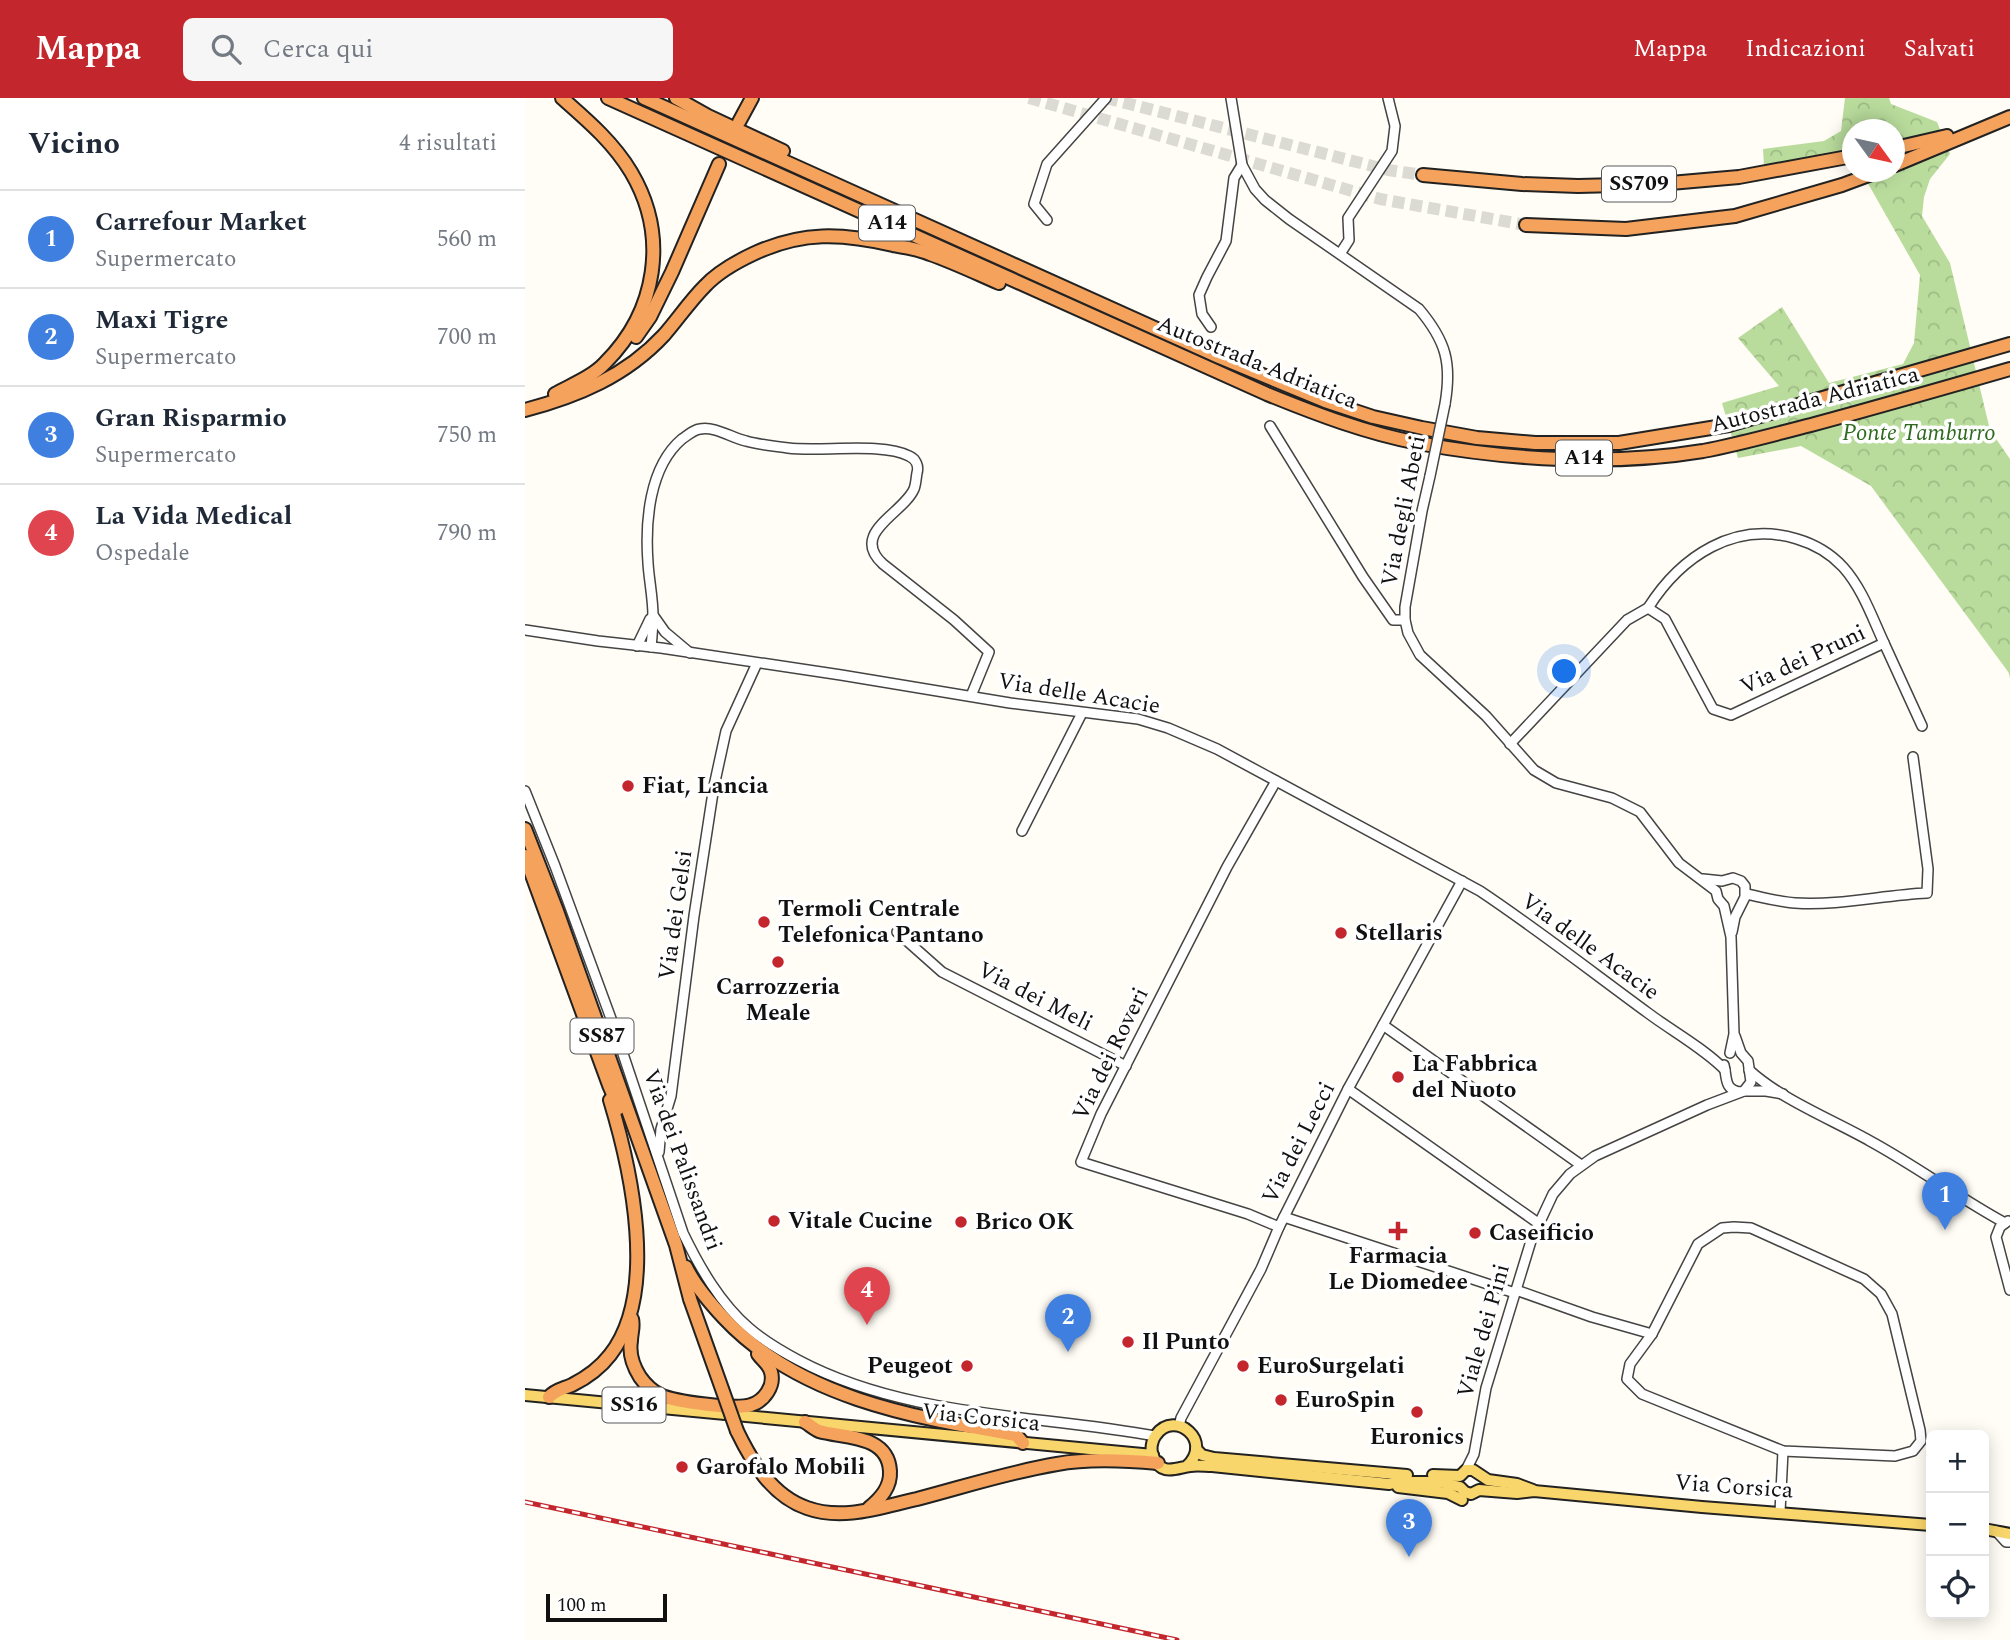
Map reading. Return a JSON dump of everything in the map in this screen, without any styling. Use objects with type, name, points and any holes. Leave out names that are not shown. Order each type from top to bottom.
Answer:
[{"type":"highway","points":[[555,394],[604,364],[634,328],[649,290],[653,265],[650,216],[630,170],[608,140],[562,98]]},
{"type":"highway","name":"Autostrada Adriatica","points":[[608,98],[1311,412],[1418,442],[1491,454],[1567,458],[1632,459],[1701,451],[1887,405],[2010,369]]},
{"type":"highway","name":"Autostrada Adriatica","points":[[644,98],[1086,298],[1325,401],[1373,417],[1476,438],[1535,443],[1619,443],[1716,427],[2010,344]]},
{"type":"highway","points":[[676,98],[708,116],[840,178],[930,226]]},
{"type":"highway","points":[[739,122],[752,98]]},
{"type":"highway","points":[[1905,146],[1940,139],[2010,115]]},
{"type":"highway","points":[[1905,161],[2010,115]]},
{"type":"highway","name":"SS709","points":[[1423,175],[1522,184],[1659,184],[1739,177],[1842,158]]},
{"type":"highway","points":[[569,396],[611,365],[650,317],[719,164]]},
{"type":"highway","name":"SS709","points":[[1526,225],[1626,229],[1735,216],[1852,182]]},
{"type":"highway","points":[[525,410],[598,386],[624,370],[665,334],[706,284],[742,259],[769,246],[796,238],[832,234],[879,241],[928,253],[1082,318],[1165,348]]},
{"type":"highway","points":[[525,401],[555,394],[611,365]]},
{"type":"highway","name":"SS87","points":[[525,829],[557,911],[676,1245]]},
{"type":"highway","name":"SS87","points":[[525,856],[608,1085],[615,1096],[669,1248],[690,1298]]},
{"type":"highway","points":[[549,1397],[555,1391],[582,1379],[605,1361],[619,1342],[630,1314],[637,1263],[635,1224],[627,1167],[608,1085]]},
{"type":"highway","points":[[676,1245],[690,1298],[737,1431],[761,1472],[781,1493],[796,1503],[810,1509],[835,1513],[866,1510],[1060,1463],[1155,1459]]},
{"type":"highway","points":[[676,1245],[689,1275],[707,1299],[750,1343],[782,1365],[817,1384],[855,1398],[913,1415],[1016,1435],[1023,1443]]},
{"type":"highway","points":[[630,1314],[633,1324],[631,1355],[636,1371],[655,1392],[673,1399],[742,1407],[764,1398],[771,1384],[771,1373],[750,1343]]},
{"type":"highway","points":[[805,1422],[817,1430],[865,1440],[874,1444],[885,1456],[890,1471],[887,1488],[866,1510]]},
{"type":"main road","name":"SS16","points":[[525,1395],[805,1422]]},
{"type":"main road","name":"Via Corsica","points":[[805,1422],[1155,1459],[1170,1470],[1187,1466],[1212,1466],[1389,1484],[1462,1478],[1476,1471],[1482,1477],[1517,1484],[1534,1491]]},
{"type":"main road","points":[[1155,1459],[1151,1446],[1155,1436],[1165,1427],[1179,1426],[1193,1436],[1196,1449],[1187,1466]]},
{"type":"main road","name":"Via Corsica","points":[[1196,1449],[1202,1455],[1226,1460],[1462,1478]]},
{"type":"main road","points":[[1479,1490],[1482,1477]]},
{"type":"main road","name":"Via Corsica","points":[[1462,1478],[1468,1493],[1479,1490],[1517,1493],[1534,1491],[1926,1525]]},
{"type":"main road","points":[[1389,1484],[1420,1491],[1448,1493],[1462,1500]]},
{"type":"main road","points":[[1990,1530],[2010,1527]]},
{"type":"main road","points":[[1990,1530],[2010,1534]]},
{"type":"street","points":[[1047,220],[1034,204],[1047,164],[1106,98]]},
{"type":"street","name":"Via degli Abeti","points":[[1231,98],[1242,165],[1251,183],[1265,200],[1419,309],[1435,328],[1445,351],[1448,375],[1445,404],[1405,607],[1408,633],[1420,655],[1486,716],[1534,770],[1544,777],[1579,790],[1621,801],[1640,812],[1679,863],[1716,891],[1718,900],[1724,906],[1731,937],[1734,1034],[1741,1053]]},
{"type":"street","points":[[1340,254],[1349,240],[1348,218],[1392,150],[1395,126],[1388,98]]},
{"type":"street","points":[[1211,327],[1202,314],[1199,295],[1226,242],[1234,178],[1242,165]]},
{"type":"street","points":[[1270,426],[1363,577],[1393,620],[1405,620]]},
{"type":"street","points":[[656,648],[647,527],[657,478],[667,456],[691,432],[708,429],[745,441],[805,450],[890,449],[909,455],[915,460],[918,468],[914,490],[874,535],[871,547],[874,556],[954,620],[989,652],[971,696]]},
{"type":"street","points":[[1510,744],[1627,620],[1648,608],[1680,569],[1716,544],[1739,535],[1764,533],[1787,536],[1807,542],[1829,554],[1842,566],[1861,595],[1884,643]]},
{"type":"street","name":"Via dei Pruni","points":[[1648,608],[1665,619],[1713,709],[1731,715],[1884,643],[1922,726]]},
{"type":"street","points":[[653,615],[666,632],[691,653]]},
{"type":"street","points":[[637,646],[653,615]]},
{"type":"street","name":"Via delle Acacie","points":[[525,630],[1137,719],[1168,728],[1217,749],[1462,881],[1510,911],[1661,1023],[1708,1054],[1725,1070]]},
{"type":"street","points":[[656,648],[666,632]]},
{"type":"street","name":"Via dei Gelsi","points":[[664,1178],[659,1154],[660,1137],[671,1096],[714,786],[726,731],[757,663]]},
{"type":"street","points":[[1022,831],[1082,713]]},
{"type":"street","points":[[1746,894],[1794,903],[1856,901],[1927,892],[1929,869],[1913,757]]},
{"type":"street","name":"Via dei Roveri","points":[[1276,781],[1227,867],[1101,1114],[1081,1161],[1248,1214],[1279,1227]]},
{"type":"street","name":"Via dei Palissandri","points":[[525,791],[613,1024],[683,1233],[721,1297],[748,1328],[772,1346],[844,1382],[907,1400],[1155,1436]]},
{"type":"street","name":"Via degli Abeti","points":[[1702,878],[1722,881],[1730,878],[1745,886],[1746,894],[1731,937]]},
{"type":"street","name":"Via dei Lecci","points":[[1179,1426],[1261,1269],[1348,1089],[1462,881]]},
{"type":"street","points":[[1716,891],[1722,881]]},
{"type":"street","points":[[1724,906],[1732,908],[1741,904]]},
{"type":"street","name":"Via dei Meli","points":[[897,932],[942,972],[1126,1066]]},
{"type":"street","points":[[1383,1025],[1581,1165]]},
{"type":"street","name":"Via degli Abeti","points":[[1728,1054],[1734,1034]]},
{"type":"street","points":[[1742,1091],[1751,1082],[1747,1058],[1741,1053],[1728,1054],[1724,1063],[1726,1082],[1730,1088],[1742,1091],[1783,1094]]},
{"type":"street","name":"Via delle Acacie","points":[[1708,1054],[1728,1054]]},
{"type":"street","points":[[1749,1070],[1783,1094],[1873,1142],[1981,1210],[2008,1222],[1997,1233]]},
{"type":"street","name":"Viale dei Pini","points":[[1707,1105],[1718,1095],[1726,1082]]},
{"type":"street","points":[[1348,1089],[1538,1223]]},
{"type":"street","name":"Viale dei Pini","points":[[1462,1478],[1474,1454],[1486,1388],[1515,1292],[1538,1223],[1553,1194],[1570,1174],[1595,1156],[1742,1091]]},
{"type":"street","points":[[1981,1210],[1997,1233],[2010,1289]]},
{"type":"street","points":[[1284,1217],[1652,1334]]},
{"type":"street","points":[[1722,1228],[1751,1228],[1864,1279],[1881,1294],[1892,1314],[1921,1441],[1913,1451],[1895,1456],[1783,1451],[1642,1394],[1627,1379],[1630,1364],[1652,1334],[1698,1244],[1722,1228]]},
{"type":"street","points":[[1999,1247],[2010,1254]]},
{"type":"street","points":[[1780,1512],[1783,1451]]},
{"type":"street","name":"Viale dei Pini","points":[[1474,1454],[1482,1477]]},
{"type":"street","points":[[1990,1530],[2010,1542]]},
{"type":"green space","name":"Ponte Tamburro","points":[[1845,98],[1889,98],[1891,104],[1937,122],[1950,154],[1930,179],[1922,216],[1950,263],[1990,430],[2010,459],[2010,679],[2009,673],[1871,486],[1801,446],[1738,458],[1722,403],[1779,386],[1738,338],[1782,307],[1829,383],[1903,364],[1914,343],[1920,275],[1867,182],[1905,182],[1905,119],[1842,119]]},
{"type":"green space","name":"Ponte Tamburro","points":[[1842,123],[1842,154],[1839,151],[1821,161],[1764,166],[1763,149],[1824,141],[1841,131]]},
{"type":"tunnel","points":[[1029,98],[1380,199],[1526,225]]},
{"type":"tunnel","points":[[1106,98],[1388,170],[1423,175]]},
{"type":"railway","points":[[525,1502],[1177,1640]]},
{"type":"place","name":"Fiat, Lancia","points":[[628,786]]},
{"type":"place","name":"Termoli Centrale Telefonica Pantano","points":[[764,922]]},
{"type":"place","name":"Stellaris","points":[[1341,933]]},
{"type":"place","name":"Carrozzeria Meale","points":[[778,962]]},
{"type":"place","name":"La Fabbrica del Nuoto","points":[[1398,1077]]},
{"type":"place","name":"Vitale Cucine","points":[[774,1221]]},
{"type":"place","name":"Brico OK","points":[[961,1222]]},
{"type":"place","name":"Carrefour Market","points":[[1945,1230]]},
{"type":"place","name":"Farmacia Le Diomedee","points":[[1398,1231]]},
{"type":"place","name":"Caseificio","points":[[1475,1233]]},
{"type":"place","name":"La Vida Medical","points":[[867,1325]]},
{"type":"place","name":"Il Punto","points":[[1128,1342]]},
{"type":"place","name":"Maxi Tigre","points":[[1068,1352]]},
{"type":"place","name":"Peugeot","points":[[967,1366]]},
{"type":"place","name":"EuroSurgelati","points":[[1243,1366]]},
{"type":"place","name":"EuroSpin","points":[[1281,1400]]},
{"type":"place","name":"Euronics","points":[[1417,1412]]},
{"type":"place","name":"Garofalo Mobili","points":[[682,1467]]},
{"type":"place","name":"Gran Risparmio","points":[[1409,1557]]}]
